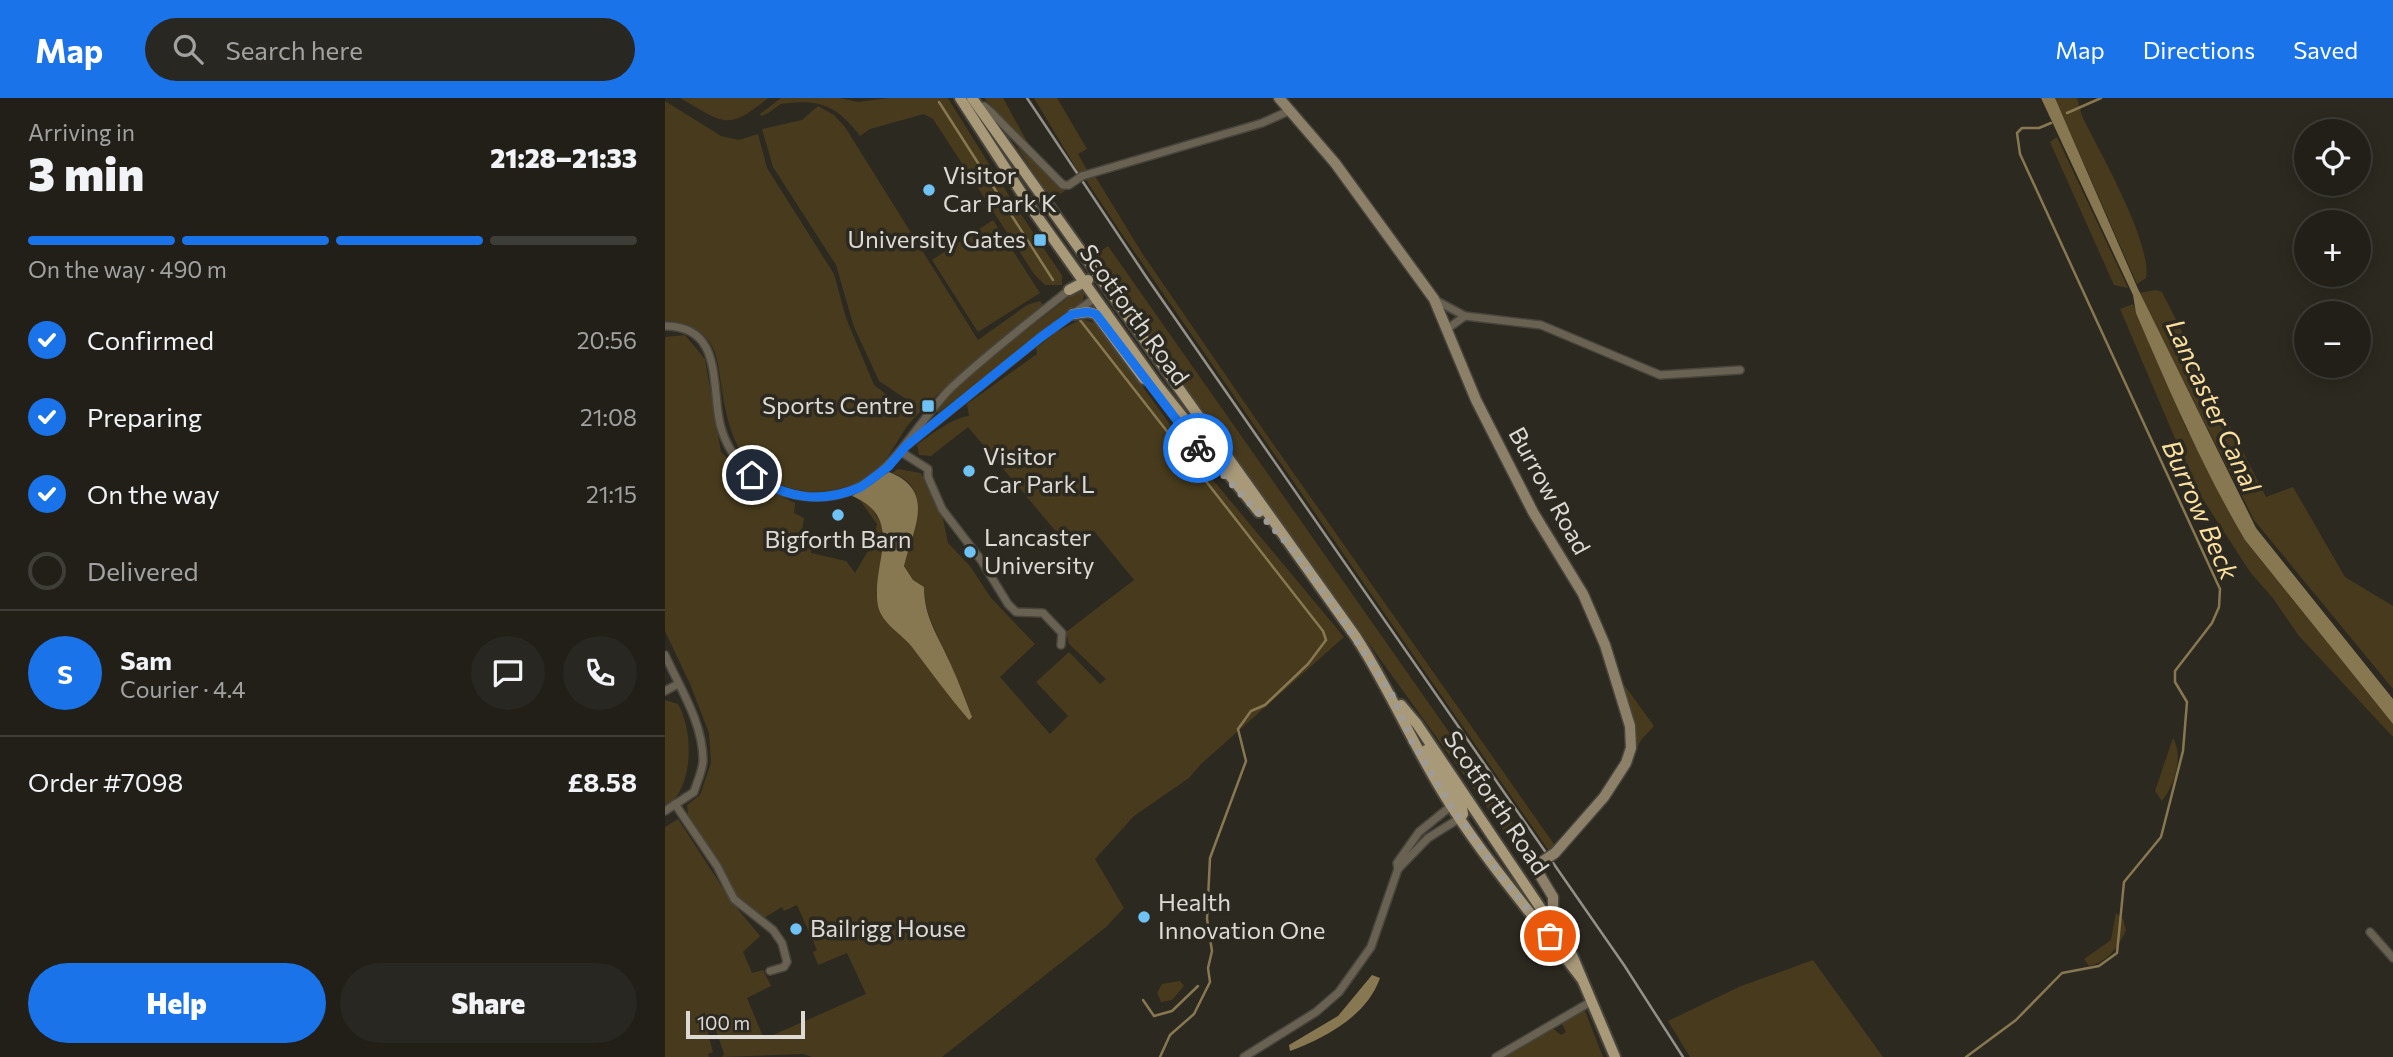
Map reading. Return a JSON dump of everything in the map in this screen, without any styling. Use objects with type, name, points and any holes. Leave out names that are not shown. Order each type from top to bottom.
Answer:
[{"type":"main road","name":"Scotforth Road","points":[[960,98],[973,106],[1021,169],[1347,625],[1392,695],[1417,724],[1460,804],[1460,818],[1504,880],[1544,919]]},
{"type":"main road","name":"Scotforth Road","points":[[973,106],[1074,270],[1246,498],[1289,545]]},
{"type":"main road","points":[[1069,290],[1074,270]]},
{"type":"main road","points":[[1069,290],[1082,281],[1100,282],[1095,298]]},
{"type":"main road","points":[[1073,314],[1096,314],[1204,455],[1246,498]]},
{"type":"main road","name":"Scotforth Road","points":[[1392,695],[1412,741],[1572,955],[1615,1057]]},
{"type":"street","name":"Burrow Road","points":[[1279,98],[1378,220],[1434,299],[1476,400],[1527,500],[1583,594],[1598,626],[1630,726],[1631,748],[1626,762],[1604,797],[1555,853],[1540,863],[1538,872],[1554,901],[1553,912],[1544,919]]},
{"type":"street","points":[[973,106],[984,106],[992,113],[1063,185],[1069,185],[1082,176],[1262,123],[1291,110]]},
{"type":"street","points":[[903,449],[928,412],[961,379],[1069,290]]},
{"type":"street","points":[[665,326],[686,329],[706,346],[713,364],[720,422],[727,444],[747,470],[768,485],[804,498],[839,495],[868,482],[903,449],[991,376],[1095,298]]},
{"type":"street","points":[[1434,299],[1465,316],[1541,325],[1660,375],[1740,370]]},
{"type":"street","points":[[1447,329],[1465,316]]},
{"type":"street","points":[[903,449],[928,469],[928,477],[942,509],[981,560],[1007,604],[1016,611],[1043,613],[1062,633],[1061,645]]},
{"type":"street","points":[[665,655],[700,735],[703,762],[694,792],[665,811]]},
{"type":"street","points":[[665,691],[678,684]]},
{"type":"street","points":[[675,804],[717,866],[734,899],[773,930],[782,943],[787,962],[784,967],[770,971]]},
{"type":"street","points":[[1398,869],[1397,863],[1411,841],[1460,804]]},
{"type":"street","points":[[1244,1057],[1316,1012],[1349,980],[1371,947],[1398,869],[1428,838],[1460,818]]},
{"type":"street","points":[[2370,932],[2393,958]]},
{"type":"street","points":[[1496,1057],[1592,1001]]},
{"type":"shaded area","points":[[680,98],[768,98],[743,116],[725,120],[716,118]]},
{"type":"shaded area","points":[[781,98],[840,98],[858,102],[888,98],[948,98],[1062,275],[1062,285],[1045,285],[1034,274],[933,119],[924,114],[870,129],[860,136],[844,118],[818,104],[781,104],[761,116],[760,114]]},
{"type":"shaded area","points":[[984,98],[1003,98],[1030,147],[987,101]]},
{"type":"shaded area","points":[[1034,98],[1057,98],[1087,149],[1078,154],[1087,170],[1079,173]]},
{"type":"shaded area","points":[[2041,98],[2055,98],[2138,289],[2256,528],[2393,699],[2393,724],[2245,540],[2229,512],[2174,399],[2136,313],[2133,295]]},
{"type":"shaded area","points":[[2055,98],[2077,98],[2082,116],[2123,197],[2146,262],[2146,278],[2137,284]]},
{"type":"shaded area","points":[[665,101],[721,136],[739,140],[758,134],[767,168],[834,274],[846,318],[874,385],[904,408],[909,401],[879,381],[854,327],[836,265],[773,167],[762,129],[802,120],[818,106],[834,115],[845,127],[978,340],[1027,305],[1040,301],[1043,305],[930,402],[908,425],[888,456],[865,478],[840,489],[821,492],[803,491],[776,483],[749,463],[733,435],[713,347],[691,326],[665,321]]},
{"type":"shaded area","points":[[2057,137],[2128,288],[2114,285],[2050,142]]},
{"type":"shaded area","points":[[1018,147],[1065,191],[1051,199]]},
{"type":"shaded area","points":[[1095,176],[1142,253],[1262,428],[1556,847],[1549,851],[1120,231],[1086,180]]},
{"type":"shaded area","points":[[993,220],[1040,293],[978,332],[932,260]]},
{"type":"shaded area","points":[[1108,246],[1536,856],[1530,867],[1091,258]]},
{"type":"shaded area","points":[[1078,290],[1084,292],[1083,302],[938,413],[937,407],[992,357]]},
{"type":"shaded area","points":[[2156,290],[2162,292],[2266,497],[2293,487],[2345,577],[2393,606],[2393,689],[2254,520],[2139,293]]},
{"type":"shaded area","points":[[2133,304],[2185,426],[2245,540],[2393,724],[2393,737],[2299,636],[2272,597],[2250,572],[2197,490],[2120,309]]},
{"type":"shaded area","points":[[1082,319],[1097,324],[1193,456],[1344,637],[1201,764],[1189,778],[1134,816],[1095,859],[1124,908],[1106,927],[942,1057],[812,1057],[803,1054],[722,1057],[724,1054],[716,1030],[718,1014],[704,1018],[713,1052],[708,1054],[709,1057],[665,1057],[665,827],[678,819],[732,902],[760,936],[743,952],[752,973],[763,970],[771,986],[747,998],[764,1039],[866,994],[847,953],[818,965],[813,952],[817,950],[797,905],[784,911],[782,907],[759,921],[724,884],[717,859],[688,815],[687,805],[700,795],[711,763],[709,733],[665,631],[665,337],[685,335],[705,359],[721,452],[750,481],[795,503],[794,513],[804,518],[802,531],[812,544],[811,553],[846,561],[855,573],[873,542],[877,524],[859,499],[870,505],[882,525],[880,580],[876,593],[888,623],[912,646],[957,706],[954,675],[930,618],[924,587],[913,580],[904,565],[915,526],[917,501],[914,489],[892,473],[898,469],[921,473],[942,514],[948,543],[970,566],[991,598],[1035,644],[1000,677],[1050,734],[1068,716],[1036,682],[1069,652],[1100,684],[1106,679],[1069,644],[1066,632],[1134,580],[1094,531],[1069,547],[968,427],[931,456],[919,455],[917,445],[950,423],[969,416],[967,404],[1037,354],[1036,348],[1056,332]]},
{"type":"shaded area","points":[[889,472],[904,480],[913,489],[917,500],[916,525],[904,566],[913,580],[924,587],[929,618],[954,671],[972,717],[969,720],[912,647],[884,618],[878,606],[882,530],[878,517],[869,506],[852,496]]},
{"type":"shaded area","points":[[1622,682],[1654,726],[1641,740],[1635,752],[1635,725]]},
{"type":"shaded area","points":[[665,700],[678,704],[689,744],[682,788],[665,808]]},
{"type":"shaded area","points":[[2173,738],[2178,762],[2162,801],[2155,791]]},
{"type":"shaded area","points":[[2116,913],[2123,919],[2126,930],[2123,936],[2107,957],[2089,966],[2084,959],[2111,940]]},
{"type":"shaded area","points":[[1813,960],[1883,1057],[1690,1057],[1668,1021],[1741,986]]},
{"type":"shaded area","points":[[1372,975],[1380,978],[1374,992],[1355,1014],[1330,1032],[1290,1051],[1289,1045],[1338,1016]]},
{"type":"shaded area","points":[[1180,981],[1184,986],[1172,1000],[1161,1002],[1157,993],[1162,984]]},
{"type":"shaded area","points":[[1581,1010],[1585,1011],[1603,1057],[1503,1057],[1551,1027],[1561,1035],[1566,1032],[1562,1024],[1564,1018]]},
{"type":"waterway","name":"Burrow Beck","points":[[2067,113],[2101,98]]},
{"type":"waterway","points":[[939,102],[1053,280]]},
{"type":"waterway","name":"Burrow Beck","points":[[1966,1057],[2016,1020],[2062,973],[2099,966],[2117,953],[2124,882],[2161,837],[2183,751],[2187,702],[2175,682],[2175,671],[2212,623],[2219,607],[2220,589],[2020,154],[2017,133],[2022,128],[2039,128],[2051,123]]},
{"type":"waterway","points":[[1080,320],[1323,631],[1326,640],[1308,664],[1265,705],[1251,711],[1238,729],[1246,761],[1210,858],[1207,919],[1212,951],[1208,968],[1210,982],[1194,1014],[1170,1035],[1160,1057]]},
{"type":"waterway","points":[[1143,1000],[1154,1016],[1172,1011],[1198,986]]},
{"type":"railway","points":[[1027,98],[1147,278],[1624,965],[1683,1057]]},
{"type":"way so far","points":[[1198,448],[1289,545],[1333,605],[1392,695],[1412,741],[1451,806],[1518,899],[1550,936]]},
{"type":"place","name":"Visitor Car Park K","points":[[929,190]]},
{"type":"place","name":"University Gates","points":[[1040,240]]},
{"type":"place","name":"Sports Centre","points":[[928,406]]},
{"type":"place","name":"Visitor Car Park L","points":[[969,471]]},
{"type":"place","name":"Bigforth Barn","points":[[838,515]]},
{"type":"place","name":"Lancaster University","points":[[970,552]]},
{"type":"place","name":"Health Innovation One","points":[[1144,917]]},
{"type":"place","name":"Bailrigg House","points":[[796,929]]},
{"type":"route","points":[[752,475],[779,491],[804,498],[826,498],[861,487],[888,467],[906,446],[991,376],[1073,314],[1082,312],[1096,314],[1198,448]]},
{"type":"water label","name":"Lancaster Canal","points":[[2213,406]]}]
